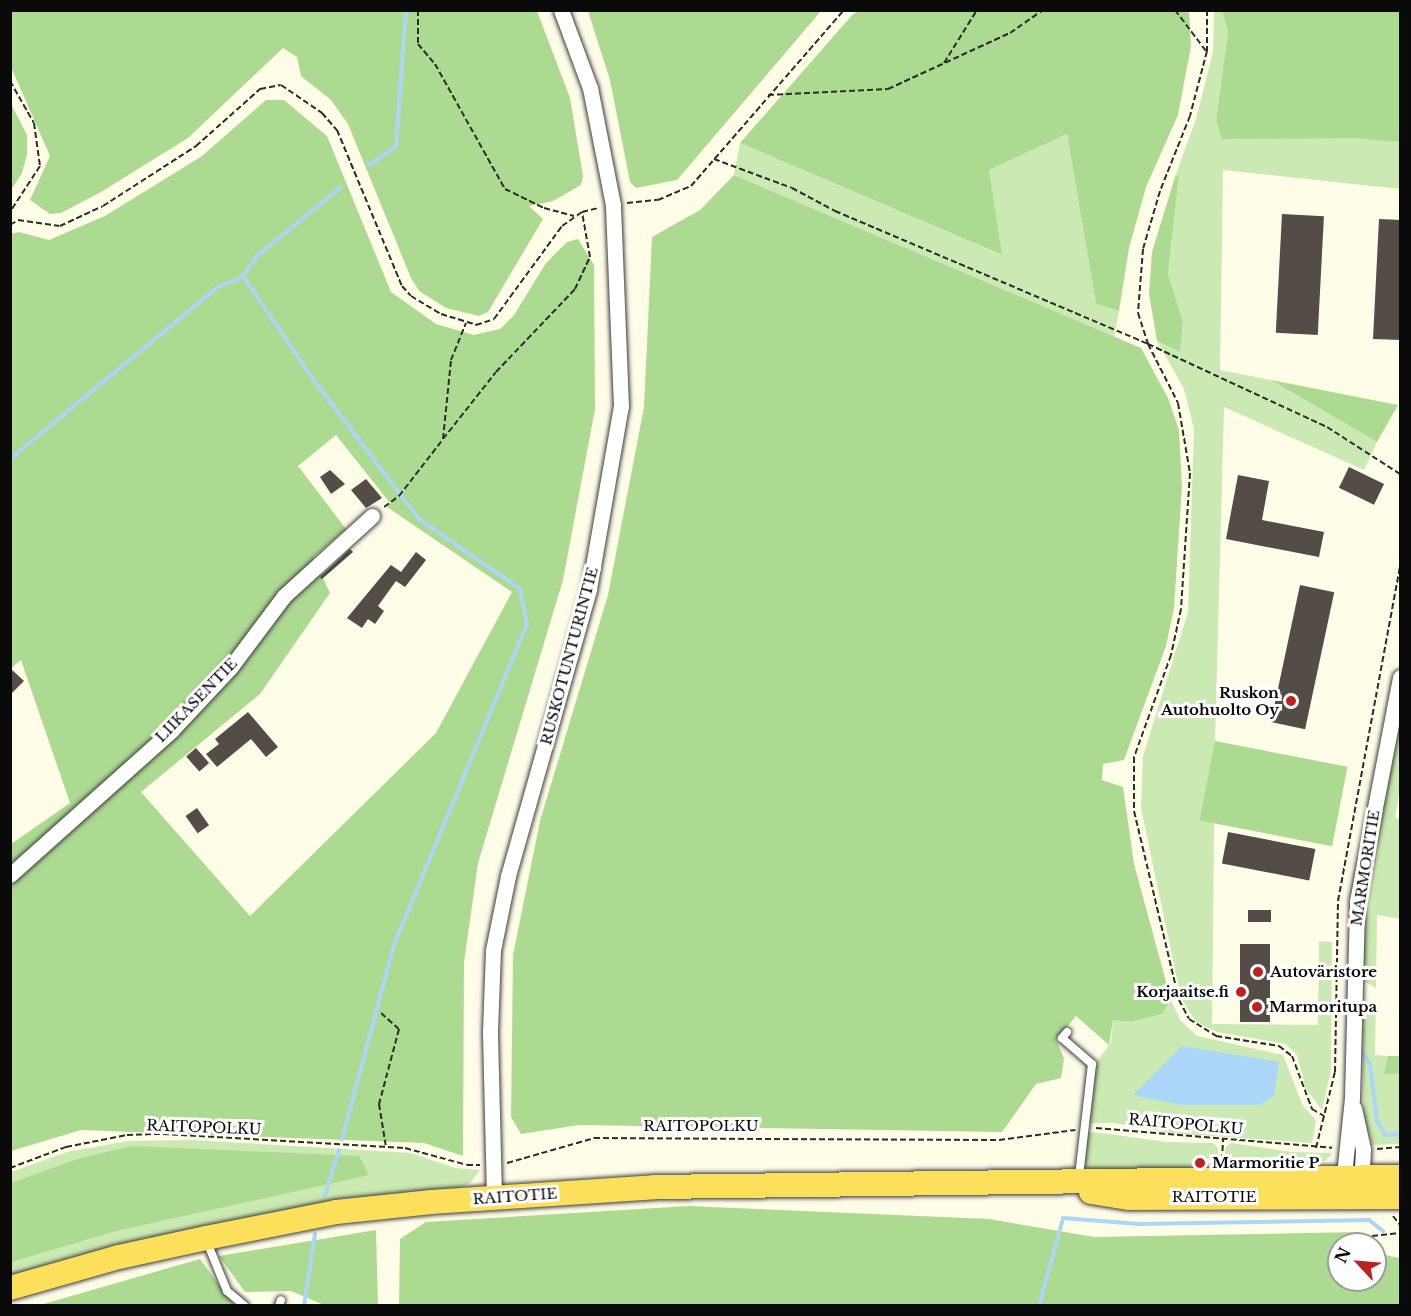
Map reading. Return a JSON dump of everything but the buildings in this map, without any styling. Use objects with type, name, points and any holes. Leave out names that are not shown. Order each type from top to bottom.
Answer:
[{"type":"main road","name":"RAITOTIE","points":[[10,1288],[119,1257],[336,1212],[494,1197],[654,1187],[1029,1183],[1078,1187],[1130,1198],[1352,1187],[1401,1177]]},
{"type":"main road","name":"RAITOTIE","points":[[1352,1187],[1401,1197]]},
{"type":"street","name":"RUSKOTUNTURINTIE","points":[[494,1197],[490,1032],[493,950],[508,876],[589,588],[621,406],[613,205],[590,88],[561,10]]},
{"type":"street","name":"LIIKASENTIE","points":[[10,875],[171,731],[230,669],[284,596],[372,516]]},
{"type":"street","name":"MARMORITIE","points":[[1352,1187],[1344,1148],[1352,1098],[1355,916],[1400,677]]},
{"type":"street","name":"MARMORITIE","points":[[1352,1098],[1363,1149],[1352,1187]]},
{"type":"lane","points":[[1067,1032],[1062,1038],[1092,1064],[1078,1187]]},
{"type":"lane","points":[[206,1238],[222,1283],[245,1305]]},
{"type":"path","points":[[418,10],[418,44],[435,64],[505,189],[544,208],[574,216]]},
{"type":"path","points":[[10,225],[18,220],[60,226],[104,206],[196,146],[260,89],[281,85],[322,112],[337,130],[402,286],[425,305],[466,323],[485,324],[494,319],[537,257],[574,216],[613,205],[658,200],[691,186],[843,10]]},
{"type":"path","points":[[944,63],[977,10]]},
{"type":"path","points":[[768,95],[888,89],[1010,33],[1043,10]]},
{"type":"path","points":[[1175,10],[1207,51]]},
{"type":"path","points":[[1207,10],[1207,51],[1190,116],[1160,191],[1143,249],[1138,313],[1148,344],[1178,403],[1185,426],[1190,473],[1181,609],[1171,655],[1134,757],[1134,811],[1144,865],[1179,1000],[1189,1019],[1216,1036],[1279,1046],[1292,1056],[1312,1109],[1324,1116]]},
{"type":"path","points":[[10,81],[34,123],[40,166],[10,212]]},
{"type":"path","points":[[714,159],[772,179],[835,211],[1148,344],[1327,427],[1401,474]]},
{"type":"path","points":[[372,516],[399,496],[496,372],[575,289],[590,257],[582,212]]},
{"type":"path","points":[[443,439],[451,360],[466,323]]},
{"type":"path","points":[[381,1013],[399,1029],[379,1104],[386,1147]]},
{"type":"path","name":"RAITOPOLKU","points":[[10,1168],[66,1148],[127,1135],[193,1134],[386,1147],[467,1165],[521,1162],[570,1143],[594,1138],[999,1140],[1112,1127],[1294,1148],[1344,1148]]},
{"type":"path","points":[[1222,1164],[1223,1139]]},
{"type":"path","points":[[1363,1149],[1401,1147]]},
{"type":"green space","points":[[11,10],[537,11],[570,98],[583,176],[581,185],[553,201],[529,206],[543,219],[488,312],[479,316],[446,308],[419,291],[411,278],[348,124],[331,100],[301,76],[297,57],[283,48],[188,138],[101,192],[61,213],[50,214],[30,200],[50,156],[11,67]]},
{"type":"green space","points":[[588,10],[821,11],[677,180],[636,188],[630,182],[610,80]]},
{"type":"green space","points":[[860,11],[1189,11],[1191,46],[1178,115],[1146,187],[1129,248],[1119,311],[1096,304],[1067,134],[989,170],[1002,255],[740,143],[853,14]]},
{"type":"green space","points":[[1214,11],[1222,11],[1228,32],[1216,120],[1400,142],[1400,189],[1223,170],[1220,370],[1271,380],[1377,442],[1364,470],[1224,407],[1215,741],[1212,1024],[1318,1025],[1319,941],[1332,942],[1331,1070],[1322,1110],[1306,1089],[1297,1055],[1286,1044],[1217,1032],[1196,1022],[1181,998],[1141,808],[1143,756],[1188,612],[1194,429],[1184,389],[1157,341],[1180,352],[1183,322],[1168,274],[1179,177],[1175,177],[1196,119],[1213,52]]},
{"type":"green space","points":[[1222,11],[1400,11],[1400,142],[1354,138],[1222,139],[1216,120],[1228,32]]},
{"type":"green space","points":[[266,100],[284,100],[327,136],[391,292],[436,324],[474,335],[500,329],[514,315],[546,263],[567,242],[578,239],[594,265],[595,409],[563,580],[478,863],[464,962],[463,1156],[424,1143],[81,1130],[11,1151],[11,844],[70,803],[21,660],[11,668],[11,234],[19,232],[49,240],[105,216],[202,156]],"holes":[[[336,435],[390,503],[387,507],[512,592],[436,733],[250,916],[141,792],[260,694],[330,593],[313,557],[346,529],[298,466]]]},
{"type":"green space","points":[[10,102],[27,135],[27,154],[22,173],[11,190]]},
{"type":"green space","points":[[1067,134],[1096,304],[1119,311],[1114,337],[734,175],[740,143],[1001,255],[989,170]]},
{"type":"green space","points":[[734,175],[1141,348],[1168,398],[1179,430],[1182,486],[1174,608],[1166,646],[1124,760],[1103,764],[1102,780],[1123,787],[1134,864],[1171,1000],[1162,1014],[1131,1022],[1113,1020],[1109,1045],[1076,1016],[1056,1040],[1064,1058],[1061,1078],[1036,1084],[1002,1132],[579,1125],[521,1134],[511,1117],[513,955],[540,821],[608,595],[644,407],[652,237],[700,210]]},
{"type":"green space","points":[[1179,176],[1168,274],[1183,322],[1180,352],[1157,341],[1149,294],[1152,252],[1175,177]]},
{"type":"green space","points":[[1271,380],[1398,405],[1377,442]]},
{"type":"green space","points":[[1400,716],[1400,789],[1395,818],[1400,819],[1400,919],[1377,915],[1376,988],[1362,980],[1364,903]]},
{"type":"green space","points":[[1215,741],[1348,767],[1332,846],[1200,821]]},
{"type":"green space","points":[[1171,1000],[1180,1020],[1197,1036],[1283,1055],[1303,1106],[1316,1120],[1312,1143],[1170,1133],[1114,1123],[1089,1123],[1096,1063],[1111,1042],[1113,1020],[1131,1022],[1162,1014]]},
{"type":"green space","points":[[1376,1001],[1375,1055],[1388,1056],[1385,1073],[1400,1073],[1400,1143],[1397,1144],[1373,1145],[1364,1118],[1362,1007]]},
{"type":"green space","points":[[1388,1056],[1400,1056],[1400,1073],[1384,1074]]},
{"type":"green space","points":[[1093,1132],[1167,1142],[1213,1143],[1218,1148],[1218,1159],[1192,1159],[1191,1167],[1172,1171],[1089,1171],[1085,1164],[1086,1134]]},
{"type":"green space","points":[[192,1140],[411,1153],[455,1168],[480,1170],[470,1183],[458,1189],[11,1279],[11,1172],[67,1152],[128,1141]]},
{"type":"green space","points":[[1231,1143],[1292,1152],[1333,1153],[1326,1160],[1295,1169],[1257,1171],[1235,1167],[1235,1159],[1225,1159],[1225,1148]]},
{"type":"green space","points":[[132,1146],[359,1156],[369,1175],[116,1231],[11,1262],[11,1183],[77,1159]]},
{"type":"green space","points":[[689,1206],[989,1219],[1094,1237],[1327,1233],[1327,1292],[1387,1292],[1387,1255],[1400,1258],[1400,1305],[399,1305],[400,1239],[426,1222]]},
{"type":"green space","points":[[376,1230],[378,1305],[324,1305],[291,1291],[245,1292],[219,1256]]},
{"type":"green space","points":[[200,1259],[234,1305],[40,1305]]},
{"type":"water","points":[[1182,1046],[1279,1062],[1274,1096],[1260,1105],[1181,1105],[1133,1095]]},
{"type":"waterway","points":[[369,165],[396,146],[406,10]]},
{"type":"waterway","points":[[341,187],[257,256],[243,276],[313,379],[419,519],[520,589],[527,624],[394,945],[342,1139]]},
{"type":"waterway","points":[[10,459],[218,287],[243,277]]},
{"type":"waterway","points":[[1364,1055],[1370,1064],[1377,1121],[1385,1135],[1400,1134]]},
{"type":"waterway","points":[[325,1195],[339,1150]]},
{"type":"waterway","points":[[1039,1306],[1063,1218],[1139,1224],[1369,1220],[1383,1231]]},
{"type":"waterway","points":[[304,1306],[315,1234]]},
{"type":"place","name":"Ruskon Autohuolto Oy","points":[[1291,701]]},
{"type":"place","name":"Autoväristore","points":[[1258,972]]},
{"type":"place","name":"Korjaaitse.fi","points":[[1241,992]]},
{"type":"place","name":"Marmoritupa","points":[[1257,1007]]},
{"type":"place","name":"Marmoritie P","points":[[1200,1163]]}]
